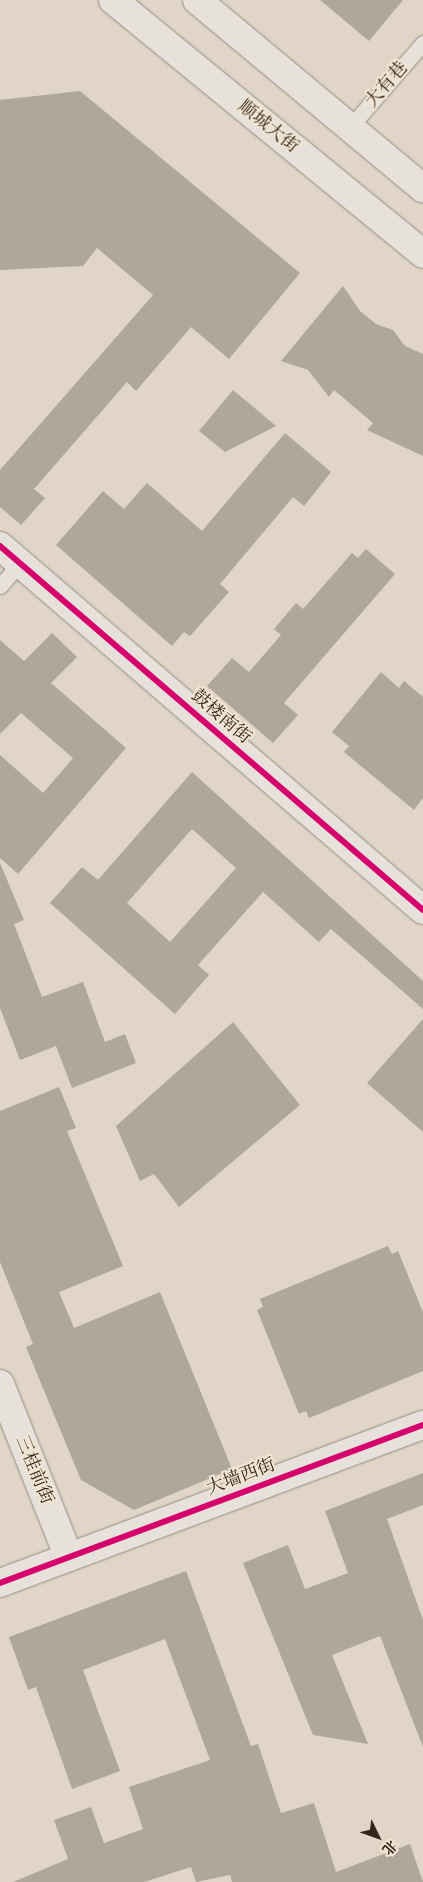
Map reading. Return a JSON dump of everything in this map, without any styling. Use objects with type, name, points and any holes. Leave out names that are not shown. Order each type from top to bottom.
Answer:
[{"type":"street","name":"顺城大街","points":[[114,0],[423,254]]},
{"type":"street","points":[[196,0],[351,126],[423,188]]},
{"type":"street","name":"鼓楼南街","points":[[10,555],[423,910]]},
{"type":"street","name":"三桂前街","points":[[0,1384],[69,1557]]},
{"type":"street","name":"大墙西街","points":[[0,1583],[423,1425]]},
{"type":"lane","name":"大有巷","points":[[351,126],[423,43]]},
{"type":"lane","points":[[0,586],[10,555]]},
{"type":"building","points":[[320,0],[403,0],[369,41]]},
{"type":"building","points":[[80,91],[300,273],[229,359],[191,327],[136,391],[127,382],[34,489],[45,498],[21,525],[0,507],[0,470],[153,295],[97,248],[83,266],[0,270],[0,100]]},
{"type":"building","points":[[343,286],[360,311],[376,324],[393,330],[405,346],[423,354],[423,456],[367,430],[373,423],[334,390],[329,397],[308,370],[281,361]]},
{"type":"building","points":[[233,390],[276,426],[225,452],[199,431]]},
{"type":"building","points":[[285,433],[331,472],[304,506],[293,497],[220,584],[229,592],[190,636],[184,632],[172,646],[56,545],[103,491],[124,509],[147,483],[202,531]]},
{"type":"building","points":[[366,549],[395,574],[284,703],[298,715],[273,743],[207,686],[232,658],[249,672],[281,635],[274,629],[296,603],[303,609],[352,553],[358,558]]},
{"type":"building","points":[[52,633],[77,657],[51,683],[126,748],[18,874],[0,858],[0,755],[43,793],[73,758],[21,713],[0,734],[0,640],[24,661]]},
{"type":"building","points":[[381,672],[399,688],[404,681],[423,697],[423,798],[414,810],[344,752],[349,746],[332,732]]},
{"type":"building","points":[[192,772],[423,981],[423,1009],[331,929],[319,942],[263,892],[198,965],[209,975],[175,1014],[50,903],[82,867],[98,880]],"holes":[[[192,829],[236,868],[170,942],[127,903]]]},
{"type":"building","points":[[0,863],[24,920],[14,924],[42,997],[83,982],[105,1042],[125,1034],[136,1063],[72,1088],[56,1046],[20,1060],[0,1008]]},
{"type":"building","points":[[423,1019],[423,1132],[367,1083]]},
{"type":"building","points":[[233,1022],[300,1105],[179,1207],[154,1174],[140,1181],[116,1126]]},
{"type":"building","points":[[59,1087],[76,1128],[67,1131],[123,1266],[59,1292],[74,1328],[160,1292],[232,1469],[134,1510],[81,1480],[26,1347],[33,1344],[0,1262],[0,1111]]},
{"type":"building","points":[[388,1246],[392,1254],[398,1251],[423,1312],[423,1371],[309,1418],[306,1411],[299,1414],[257,1310],[263,1307],[260,1299]]},
{"type":"building","points":[[423,1473],[423,1505],[387,1519],[423,1620],[423,1747],[380,1636],[332,1655],[368,1744],[313,1735],[243,1563],[288,1545],[305,1589],[348,1573],[325,1511]]},
{"type":"building","points":[[186,1571],[251,1746],[258,1744],[281,1813],[314,1803],[336,1872],[410,1844],[423,1882],[232,1882],[230,1875],[196,1882],[191,1867],[144,1882],[13,1882],[68,1859],[54,1820],[91,1807],[104,1843],[143,1829],[129,1787],[210,1760],[165,1639],[83,1670],[120,1771],[72,1789],[36,1687],[28,1690],[9,1637]]},
{"type":"cycle path","points":[[0,546],[423,910]]},
{"type":"cycle path","points":[[0,1583],[423,1425]]}]
